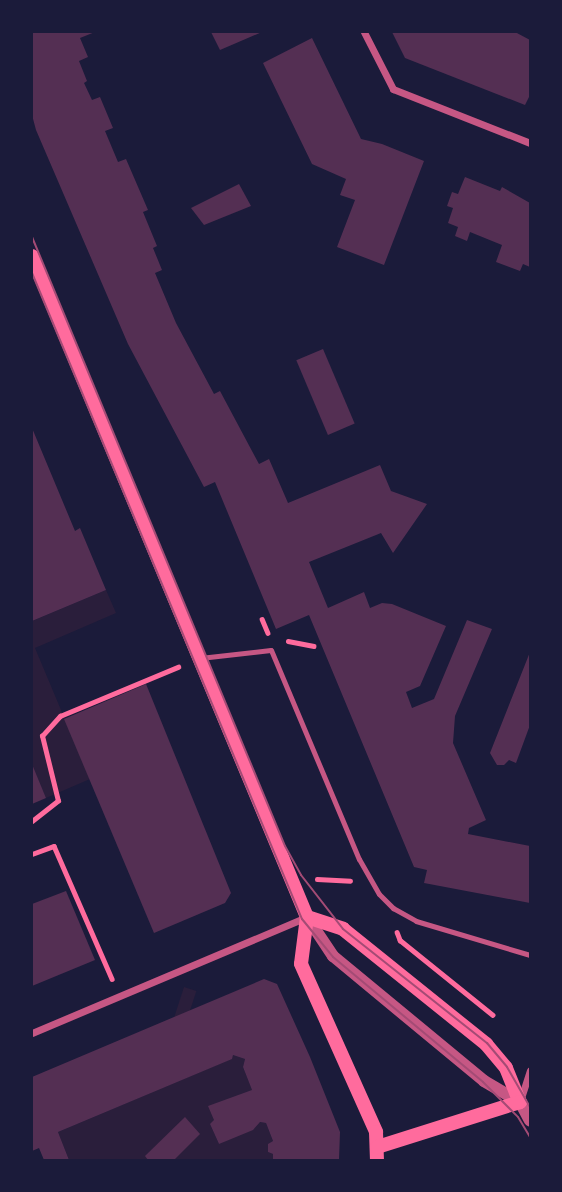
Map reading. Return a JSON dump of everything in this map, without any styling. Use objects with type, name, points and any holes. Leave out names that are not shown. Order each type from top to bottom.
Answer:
[{"type":"main road","points":[[32,256],[307,917],[301,964],[376,1132],[377,1154],[520,1102],[506,1068],[486,1044],[343,929],[307,917]]},
{"type":"street","points":[[364,32],[393,89],[530,143]]},
{"type":"street","points":[[32,1032],[307,917],[333,956],[484,1081],[520,1102],[530,1121]]},
{"type":"street","points":[[520,1102],[530,1070]]},
{"type":"lane","points":[[199,658],[271,650],[359,859],[372,882],[393,908],[416,921],[530,955]]},
{"type":"path","points":[[32,821],[58,800],[42,736],[60,716],[199,658]]},
{"type":"path","points":[[32,854],[54,846],[106,967]]},
{"type":"path","points":[[291,878],[372,882]]},
{"type":"shaded area","points":[[106,590],[116,613],[35,648],[90,779],[46,798],[32,764],[32,621]]},
{"type":"shaded area","points":[[184,987],[196,991],[145,1148],[133,1144]]},
{"type":"shaded area","points":[[233,1055],[245,1059],[243,1067],[257,1102],[210,1124],[219,1144],[260,1122],[266,1123],[273,1141],[269,1144],[268,1152],[273,1154],[273,1160],[69,1160],[58,1132],[231,1059]]},
{"type":"building","points":[[32,32],[95,32],[80,38],[88,57],[79,61],[87,81],[84,83],[92,100],[100,97],[113,128],[105,131],[118,162],[126,159],[148,210],[143,212],[157,246],[153,248],[162,270],[155,273],[176,323],[214,394],[220,391],[259,464],[269,459],[288,503],[380,465],[391,491],[427,504],[393,553],[381,533],[309,562],[328,608],[364,592],[370,608],[382,603],[392,604],[446,626],[420,686],[406,692],[412,708],[434,699],[467,620],[492,629],[455,716],[453,743],[486,820],[469,828],[468,834],[530,846],[530,903],[424,883],[427,870],[414,867],[309,615],[276,629],[215,482],[204,487],[128,344],[36,130],[32,115]]},
{"type":"building","points":[[211,32],[262,32],[220,50]]},
{"type":"building","points":[[392,32],[515,32],[530,40],[530,95],[525,105],[405,58]]},
{"type":"building","points":[[312,38],[361,139],[382,144],[424,161],[384,265],[337,247],[355,200],[340,195],[346,179],[312,164],[263,63]]},
{"type":"building","points":[[465,177],[500,191],[502,187],[530,203],[530,267],[523,264],[520,271],[496,262],[502,245],[470,232],[467,241],[455,236],[458,227],[448,223],[453,208],[447,206],[452,192],[458,194]]},
{"type":"building","points":[[239,184],[251,206],[204,225],[191,208]]},
{"type":"building","points":[[323,349],[355,424],[328,435],[296,360]]},
{"type":"building","points":[[32,428],[75,531],[80,528],[106,590],[32,621]]},
{"type":"building","points":[[530,652],[530,725],[516,763],[509,760],[504,765],[497,765],[490,753]]},
{"type":"building","points":[[146,684],[231,893],[225,903],[154,933],[64,719]]},
{"type":"building","points":[[32,764],[46,798],[32,804]]},
{"type":"building","points":[[66,891],[95,960],[32,986],[32,904]]},
{"type":"building","points":[[264,979],[277,984],[310,1057],[340,1132],[339,1160],[273,1160],[273,1154],[268,1152],[268,1144],[273,1141],[266,1123],[260,1122],[253,1130],[219,1144],[210,1124],[214,1120],[208,1106],[252,1090],[243,1067],[245,1059],[233,1055],[232,1059],[58,1132],[69,1160],[44,1160],[39,1148],[32,1151],[32,1077]]},
{"type":"building","points":[[185,1117],[200,1134],[174,1160],[148,1160],[145,1156]]},
{"type":"tram line","points":[[32,237],[285,846],[301,875],[343,929],[487,1043],[507,1067],[530,1107]]},
{"type":"tram line","points":[[32,273],[302,919],[333,957],[483,1082],[518,1117],[530,1137]]}]
